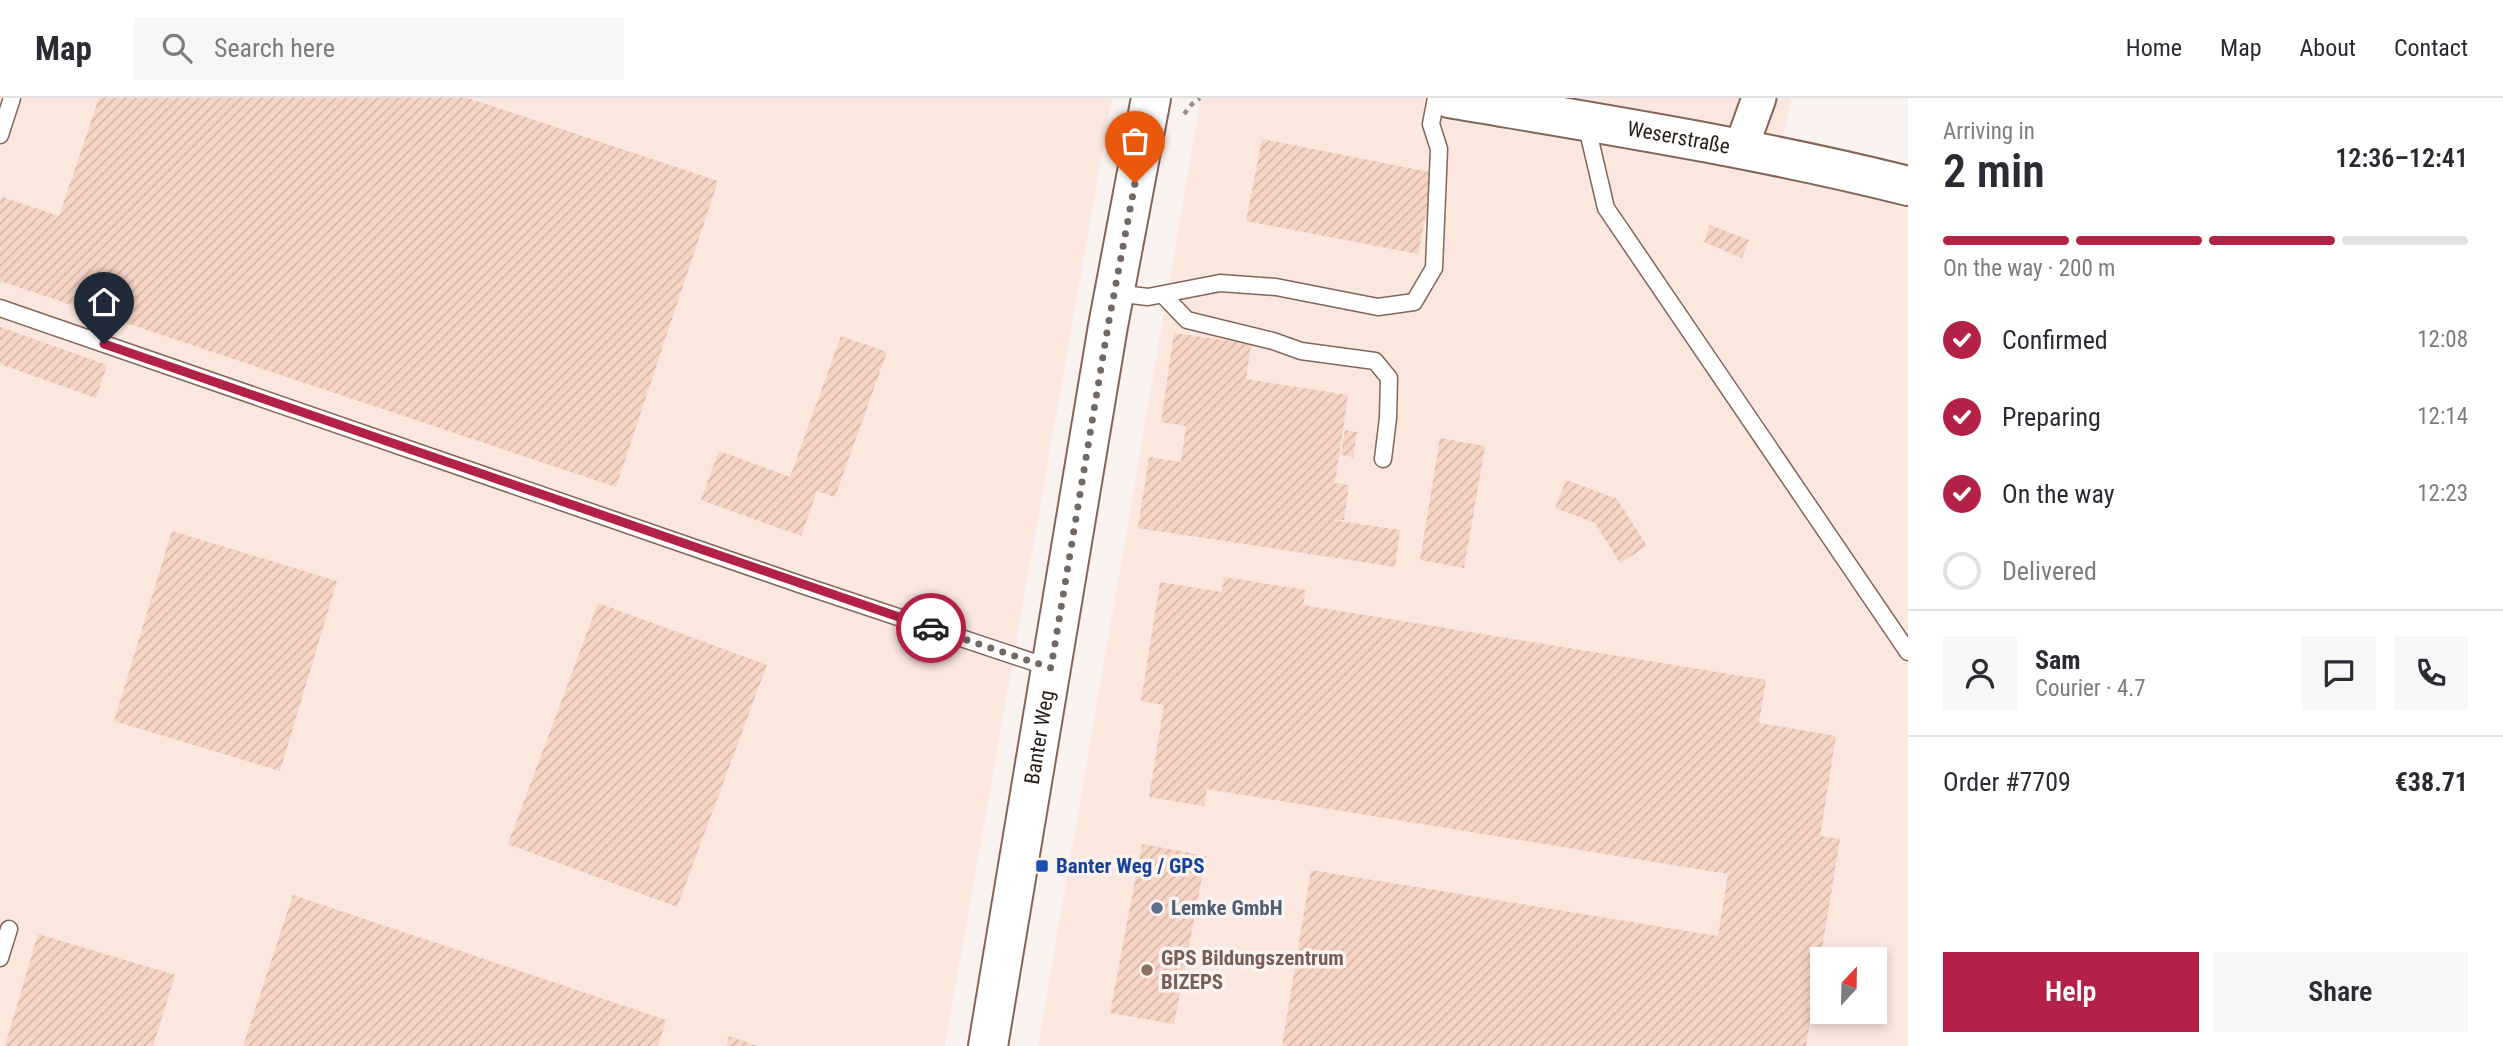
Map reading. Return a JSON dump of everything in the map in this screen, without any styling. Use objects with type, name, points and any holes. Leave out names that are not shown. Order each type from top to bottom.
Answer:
[{"type":"street","name":"Banter Weg","points":[[988,1046],[1114,293],[1151,98]]},
{"type":"street","name":"Weserstraße","points":[[1449,98],[1741,148],[1908,186]]},
{"type":"street","points":[[1741,148],[1759,98]]},
{"type":"lane","points":[[0,135],[12,98]]},
{"type":"lane","points":[[1114,293],[1148,297],[1220,283],[1276,287],[1378,307],[1414,302],[1434,268],[1439,149],[1431,124],[1436,98]]},
{"type":"lane","points":[[1586,122],[1606,208],[1908,652]]},
{"type":"lane","points":[[1163,295],[1187,320],[1273,341],[1301,351],[1375,361],[1389,379],[1383,459]]},
{"type":"lane","points":[[0,308],[815,590],[1051,668]]},
{"type":"lane","points":[[0,958],[9,929]]},
{"type":"shaded area","points":[[0,98],[1112,98],[945,1046],[0,1046]]},
{"type":"shaded area","points":[[1201,98],[1792,98],[1775,171],[1908,206],[1908,1046],[1038,1046]]},
{"type":"building","points":[[99,98],[468,98],[718,181],[616,487],[0,281],[2,197],[59,216]]},
{"type":"building","points":[[1262,139],[1434,173],[1418,254],[1246,221]]},
{"type":"building","points":[[1710,225],[1749,240],[1742,258],[1704,242]]},
{"type":"building","points":[[0,327],[107,365],[96,398],[0,364]]},
{"type":"building","points":[[1174,333],[1251,344],[1246,379],[1348,395],[1335,483],[1349,485],[1344,520],[1333,520],[1400,530],[1395,567],[1138,528],[1149,457],[1181,462],[1186,426],[1161,422]]},
{"type":"building","points":[[841,336],[887,352],[835,497],[817,491],[801,536],[701,500],[719,451],[790,477]]},
{"type":"building","points":[[1345,430],[1357,432],[1353,457],[1341,455]]},
{"type":"building","points":[[1440,438],[1485,446],[1464,568],[1420,560]]},
{"type":"building","points":[[1566,480],[1617,499],[1647,546],[1620,563],[1595,523],[1555,508]]},
{"type":"building","points":[[172,531],[337,581],[280,771],[114,721]]},
{"type":"building","points":[[1224,577],[1306,590],[1303,605],[1766,680],[1759,723],[1836,736],[1820,836],[1840,839],[1822,947],[1810,947],[1810,1022],[1806,1046],[1282,1046],[1311,870],[1718,936],[1728,874],[1207,789],[1204,806],[1149,797],[1164,705],[1141,701],[1160,582],[1222,592]]},
{"type":"building","points":[[598,603],[767,665],[677,907],[508,844]]},
{"type":"building","points":[[1142,844],[1206,856],[1174,1024],[1110,1013]]},
{"type":"building","points":[[293,895],[666,1020],[658,1046],[243,1046]]},
{"type":"building","points":[[38,934],[175,975],[153,1046],[5,1046]]},
{"type":"building","points":[[729,1036],[757,1046],[727,1046]]},
{"type":"way so far","points":[[931,628],[1051,668],[1108,326],[1135,183]]},
{"type":"place","name":"Banter Weg / GPS","points":[[1042,866]]},
{"type":"place","name":"Lemke GmbH","points":[[1157,908]]},
{"type":"place","name":"GPS Bildungszentrum BIZEPS","points":[[1147,970]]},
{"type":"route","points":[[104,344],[931,628]]}]
